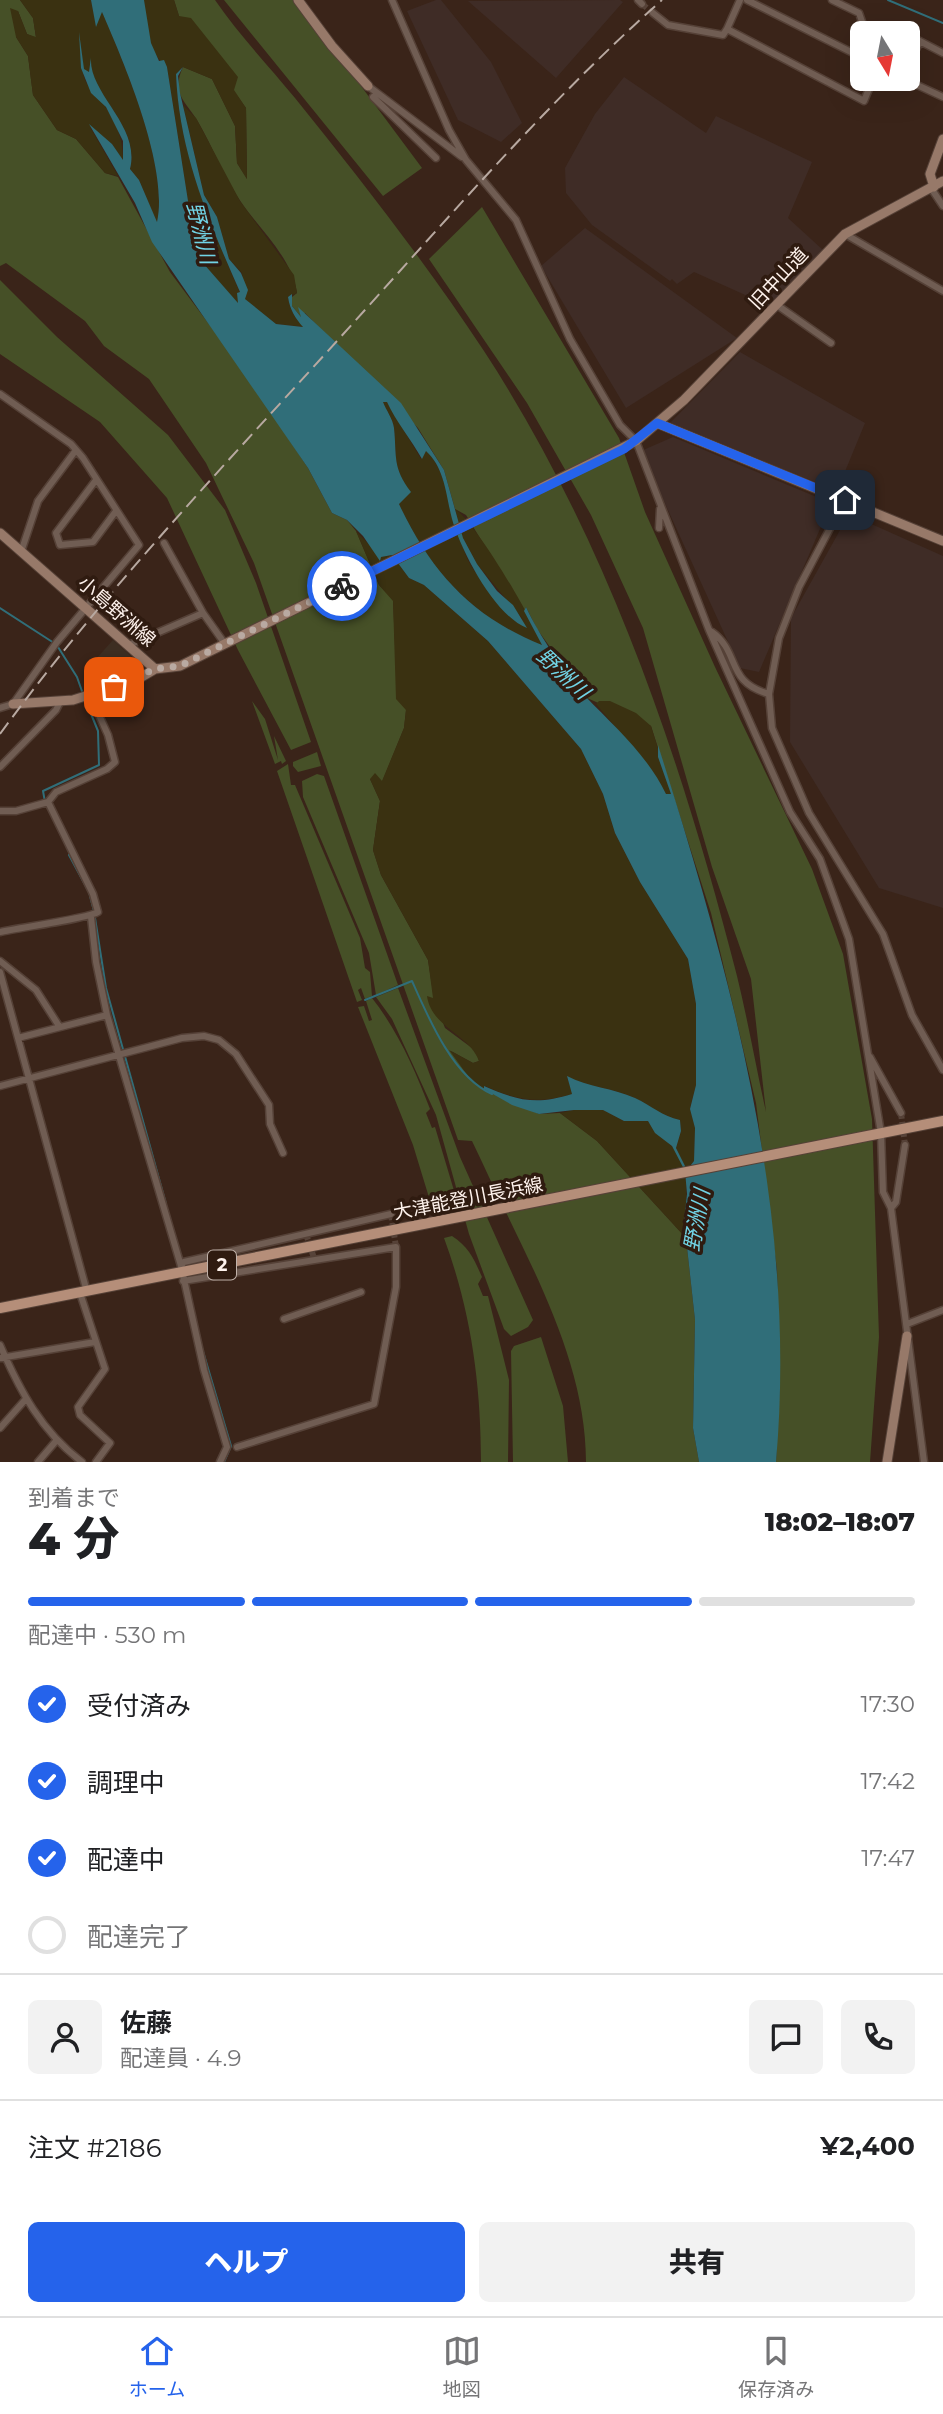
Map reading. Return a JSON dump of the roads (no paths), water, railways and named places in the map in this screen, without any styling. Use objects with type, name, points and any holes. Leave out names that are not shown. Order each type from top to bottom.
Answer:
[{"type":"main road","points":[[298,0],[332,46],[368,86]]},
{"type":"main road","points":[[932,188],[930,174],[943,139]]},
{"type":"main road","name":"旧中山道","points":[[657,423],[845,234],[943,181]]},
{"type":"main road","points":[[657,423],[943,541]]},
{"type":"main road","name":"小島野洲線","points":[[0,533],[155,669],[180,666],[624,449],[657,423]]},
{"type":"main road","points":[[13,704],[60,702],[86,696],[138,679],[155,669]]},
{"type":"main road","name":"大津能登川長浜線","points":[[0,1308],[943,1121]]},
{"type":"main road","points":[[887,1462],[907,1336]]},
{"type":"street","points":[[393,0],[449,130],[466,160],[516,220],[570,339],[620,425],[636,441],[709,630],[790,812],[820,859],[837,905],[849,939],[868,1052],[883,1192],[891,1208],[924,1462]]},
{"type":"street","points":[[653,13],[668,24],[723,35],[740,0]]},
{"type":"street","points":[[747,0],[850,52]]},
{"type":"street","points":[[832,0],[859,13],[862,21]]},
{"type":"street","points":[[727,29],[864,101],[868,91]]},
{"type":"street","points":[[920,41],[943,53]]},
{"type":"street","points":[[368,86],[466,160]]},
{"type":"street","points":[[920,86],[943,97]]},
{"type":"street","points":[[373,97],[436,158]]},
{"type":"street","points":[[932,188],[943,206]]},
{"type":"street","points":[[845,234],[943,291]]},
{"type":"street","points":[[777,305],[831,343]]},
{"type":"street","points":[[0,406],[3,396],[76,450],[139,545],[56,644],[13,704],[0,708]]},
{"type":"street","points":[[21,552],[38,501],[76,450]]},
{"type":"street","points":[[96,480],[57,533],[61,545],[93,542],[116,511]]},
{"type":"street","points":[[845,500],[786,615],[769,694],[772,727],[809,813],[883,934],[912,1015],[943,1070]]},
{"type":"street","points":[[659,528],[660,507]]},
{"type":"street","points":[[164,543],[203,613],[228,642]]},
{"type":"street","points":[[129,645],[203,613]]},
{"type":"street","points":[[709,630],[722,640],[739,677],[752,689],[769,694]]},
{"type":"street","points":[[0,811],[16,811],[46,803],[56,792],[107,769],[115,762],[108,735],[86,696]]},
{"type":"street","points":[[0,767],[56,710],[60,702]]},
{"type":"street","points":[[0,932],[55,920],[91,917],[98,912],[93,894],[46,803]]},
{"type":"street","points":[[91,917],[96,962],[107,1015],[122,1054],[182,1273],[204,1370],[227,1447],[220,1462]]},
{"type":"street","points":[[0,961],[36,990],[59,1026]]},
{"type":"street","points":[[0,972],[95,1342],[105,1369],[78,1411],[110,1443],[96,1462]]},
{"type":"street","points":[[18,1038],[107,1015]]},
{"type":"street","points":[[0,1086],[182,1038],[204,1036],[219,1040],[236,1054],[269,1105],[270,1124],[283,1153]]},
{"type":"street","points":[[868,1052],[901,1113]]},
{"type":"street","points":[[891,1208],[896,1202],[905,1145]]},
{"type":"street","points":[[182,1273],[195,1260],[391,1214]]},
{"type":"street","points":[[182,1273],[396,1247],[396,1287],[374,1404],[237,1447]]},
{"type":"street","points":[[284,1319],[361,1292]]},
{"type":"street","points":[[907,1324],[943,1310]]},
{"type":"street","points":[[3,1358],[95,1342]]},
{"type":"street","points":[[0,1345],[3,1358],[25,1400],[56,1441],[82,1462]]},
{"type":"street","points":[[0,1428],[25,1400]]},
{"type":"street","points":[[38,1462],[56,1441]]},
{"type":"water","name":"野洲川","points":[[91,0],[144,0],[151,43],[159,61],[164,60],[167,67],[194,239],[203,263],[238,303],[237,293],[240,292],[207,213],[189,159],[178,103],[176,74],[183,67],[178,76],[180,93],[204,195],[217,217],[229,259],[241,273],[248,290],[245,299],[276,324],[303,327],[290,306],[288,297],[292,294],[292,306],[301,317],[298,307],[401,403],[444,470],[463,538],[477,564],[497,591],[513,605],[527,628],[503,610],[481,581],[456,532],[437,466],[426,451],[422,459],[387,402],[383,402],[393,425],[398,468],[411,492],[399,504],[425,551],[456,590],[474,606],[517,634],[542,645],[524,611],[526,607],[570,678],[640,754],[666,794],[671,794],[658,757],[658,745],[711,921],[734,1009],[768,1187],[777,1278],[780,1369],[776,1462],[699,1462],[693,1428],[695,1320],[684,1220],[687,1194],[685,1171],[672,1146],[655,1133],[648,1121],[624,1121],[603,1110],[539,1114],[512,1105],[484,1089],[484,1086],[528,1100],[548,1100],[572,1094],[567,1076],[627,1095],[680,1120],[681,1131],[676,1148],[687,1170],[694,1161],[695,1128],[690,1109],[696,1085],[696,1004],[688,959],[640,882],[615,833],[603,794],[581,749],[488,641],[424,585],[409,578],[392,555],[381,557],[380,561],[363,536],[347,520],[332,513],[308,468],[152,242],[135,203],[89,124],[112,144],[123,160],[123,141],[106,107],[91,93],[81,68],[79,32],[84,69],[89,72],[91,57],[97,84],[128,138],[130,169],[139,180],[157,222],[157,173],[151,145],[122,59],[102,12],[96,27]]},
{"type":"waterway","points":[[888,0],[943,23]]},
{"type":"waterway","points":[[0,608],[54,643]]},
{"type":"waterway","points":[[58,647],[77,677],[83,694]]},
{"type":"waterway","points":[[45,802],[43,791],[99,765],[98,731],[85,699]]},
{"type":"waterway","points":[[69,855],[89,892],[94,911]]},
{"type":"waterway","points":[[95,918],[106,988],[166,1204]]},
{"type":"waterway","points":[[365,1000],[412,981],[443,1045],[465,1074],[492,1094]]},
{"type":"waterway","points":[[202,1348],[231,1446],[224,1462]]},
{"type":"tunnel","points":[[642,4],[653,13]]},
{"type":"tunnel","points":[[901,1113],[905,1145]]},
{"type":"tunnel","points":[[391,1214],[396,1247]]},
{"type":"tunnel","points":[[306,1234],[315,1261]]},
{"type":"railway","points":[[0,734],[79,632],[206,485],[495,166],[577,81],[662,0]]}]
